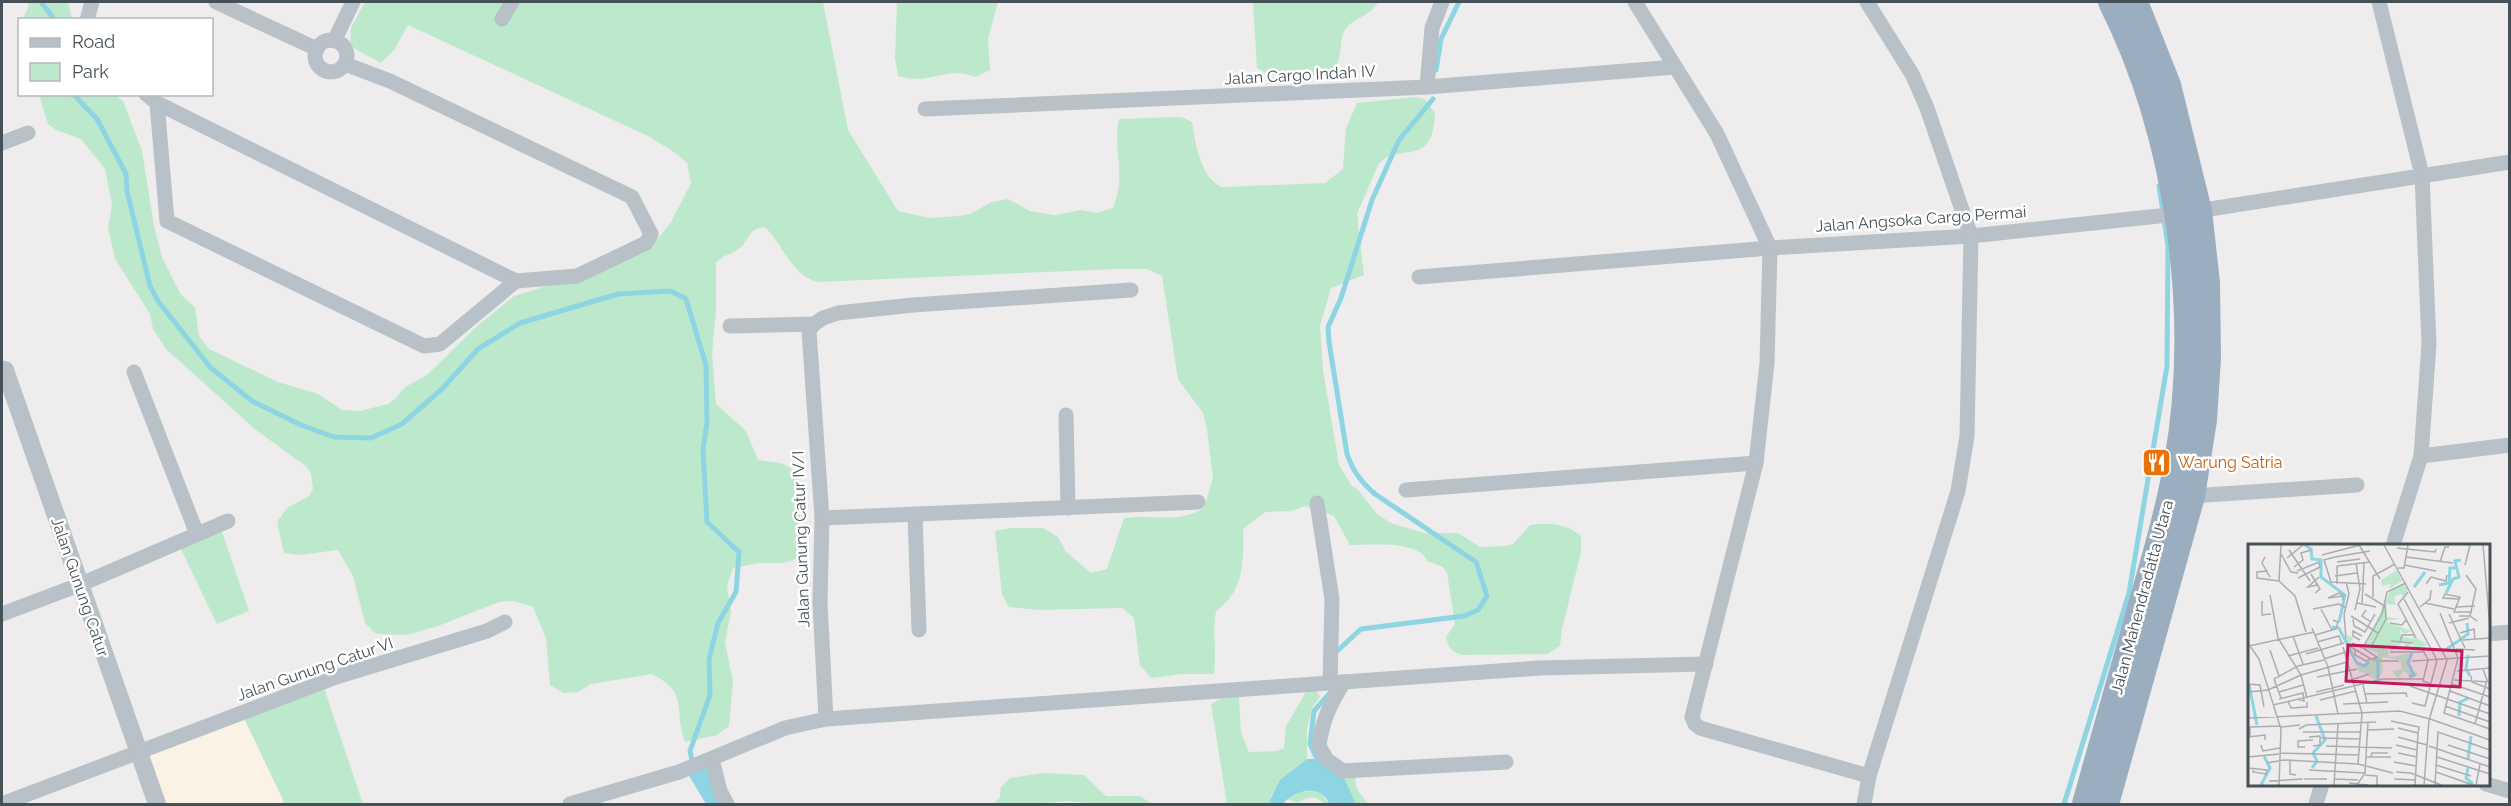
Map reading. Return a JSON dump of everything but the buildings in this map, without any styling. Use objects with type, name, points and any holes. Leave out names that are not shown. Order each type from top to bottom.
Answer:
[{"type":"highway","name":"Jalan Mahendradatta Utara","points":[[2085,804],[2156,553],[2177,462],[2187,358],[2186,284],[2189,212],[2126,33],[2111,2]]},
{"type":"highway","name":"Jalan Mahendradatta Utara","points":[[2106,804],[2192,496],[2204,420],[2208,358],[2207,283],[2189,212],[2168,85],[2135,2]]},
{"type":"street","points":[[88,18],[92,2]]},
{"type":"street","points":[[216,2],[317,49]]},
{"type":"street","points":[[334,41],[353,2]]},
{"type":"street","points":[[502,19],[512,2]]},
{"type":"street","points":[[1426,87],[1432,28],[1442,2]]},
{"type":"street","points":[[1635,2],[1717,134],[1770,248],[1767,363],[1756,463],[1692,717],[1700,728],[1869,776]]},
{"type":"street","points":[[1863,804],[1869,776],[1958,491],[1964,461],[1967,436],[1971,236],[1927,108],[1912,74],[1867,2]]},
{"type":"street","points":[[2379,2],[2422,175],[2430,344],[2421,456],[2393,544]]},
{"type":"street","points":[[327,41],[340,43],[346,49],[345,64],[339,70],[331,72],[323,70],[315,57],[317,49],[327,41]]},
{"type":"street","points":[[152,99],[516,281],[577,276],[646,243],[651,234],[633,197],[390,81],[345,64]]},
{"type":"street","name":"Jalan Cargo Indah IV","points":[[926,110],[1426,87],[1675,67]]},
{"type":"street","points":[[152,99],[166,221],[424,346],[440,344],[516,281]]},
{"type":"street","points":[[2,142],[28,133]]},
{"type":"street","name":"Jalan Angsoka Cargo Permai","points":[[1419,277],[1770,248],[1971,236],[2189,212],[2510,162]]},
{"type":"street","points":[[730,326],[814,324],[838,313],[924,304],[1131,290]]},
{"type":"street","name":"Jalan Gunung Catur IV/I","points":[[814,324],[809,332],[822,518],[820,603],[826,719]]},
{"type":"street","name":"Jalan Gunung Catur","points":[[3,365],[157,804]]},
{"type":"street","points":[[134,372],[197,534]]},
{"type":"street","points":[[1066,416],[1068,508]]},
{"type":"street","points":[[2421,456],[2510,445]]},
{"type":"street","points":[[1406,490],[1756,463]]},
{"type":"street","points":[[2192,496],[2357,485]]},
{"type":"street","points":[[822,518],[1198,502]]},
{"type":"street","points":[[1317,503],[1332,599],[1337,683],[1322,723],[1318,746],[1327,760],[1343,771],[1506,762]]},
{"type":"street","points":[[915,515],[919,630]]},
{"type":"street","points":[[2,614],[79,585],[228,522]]},
{"type":"street","name":"Jalan Gunung Catur VI","points":[[2,804],[336,677],[487,631],[505,622]]},
{"type":"street","points":[[2490,634],[2510,632]]},
{"type":"street","points":[[570,804],[679,772],[785,728],[826,719],[1540,668],[1706,664]]},
{"type":"street","points":[[710,760],[720,791],[727,804]]},
{"type":"street","points":[[2490,784],[2510,791]]},
{"type":"street","points":[[2316,804],[2321,785]]},
{"type":"shaded area","points":[[244,718],[284,802],[281,804],[153,804],[137,751]]},
{"type":"green space","points":[[26,2],[68,2],[72,18],[23,18],[29,5]]},
{"type":"green space","points":[[365,2],[823,2],[848,130],[898,211],[930,218],[970,214],[992,202],[1008,199],[1030,211],[1055,215],[1081,210],[1097,213],[1113,208],[1119,184],[1117,130],[1119,119],[1176,117],[1192,122],[1197,150],[1204,168],[1215,183],[1222,187],[1325,183],[1343,169],[1346,128],[1357,103],[1415,97],[1425,99],[1435,113],[1433,131],[1428,142],[1421,148],[1386,158],[1378,165],[1357,214],[1364,275],[1331,288],[1320,326],[1323,370],[1339,465],[1351,485],[1358,490],[1378,515],[1393,524],[1425,533],[1458,533],[1480,547],[1513,544],[1530,525],[1557,525],[1581,536],[1581,552],[1560,646],[1547,654],[1461,655],[1450,648],[1446,637],[1455,624],[1447,573],[1443,567],[1427,561],[1423,554],[1405,547],[1350,545],[1334,516],[1305,506],[1291,511],[1265,512],[1243,529],[1242,564],[1237,585],[1225,603],[1216,611],[1214,674],[1182,674],[1151,678],[1140,665],[1134,618],[1122,608],[1040,610],[1009,607],[1002,594],[995,531],[1011,528],[1043,528],[1058,537],[1066,552],[1091,573],[1107,569],[1124,518],[1185,516],[1204,508],[1213,478],[1207,429],[1203,413],[1178,379],[1162,276],[1147,269],[1116,269],[818,282],[794,267],[766,228],[752,232],[741,247],[716,263],[716,312],[712,354],[716,404],[746,431],[758,460],[788,466],[800,481],[800,558],[783,563],[759,563],[733,568],[727,586],[731,612],[725,642],[733,682],[729,726],[717,735],[685,742],[676,695],[664,681],[652,674],[591,684],[578,692],[563,693],[550,685],[546,638],[533,607],[514,601],[499,602],[438,626],[407,635],[376,634],[365,623],[353,576],[338,550],[299,555],[284,553],[277,522],[287,508],[309,496],[313,489],[311,473],[307,467],[256,430],[166,349],[153,329],[150,314],[115,259],[108,228],[112,205],[105,169],[81,139],[56,130],[48,124],[39,96],[116,96],[123,101],[142,151],[154,226],[162,257],[181,295],[195,307],[199,336],[209,349],[278,382],[318,394],[342,410],[360,411],[388,404],[405,387],[427,375],[475,328],[514,296],[550,285],[582,279],[642,253],[671,222],[691,183],[687,163],[650,137],[408,25],[394,50],[381,63],[350,46],[351,28]]},
{"type":"green space","points":[[897,2],[998,2],[988,39],[990,70],[976,77],[955,73],[920,79],[898,76],[895,58]]},
{"type":"green space","points":[[1253,2],[1378,2],[1372,10],[1345,30],[1339,58],[1334,69],[1313,76],[1293,77],[1270,74],[1257,68]]},
{"type":"green space","points":[[222,532],[249,611],[217,624],[179,545]]},
{"type":"green space","points":[[323,685],[363,804],[281,804],[284,802],[244,718]]},
{"type":"green space","points":[[1307,690],[1316,691],[1320,697],[1312,708],[1307,729],[1307,759],[1284,778],[1268,804],[1227,804],[1211,704],[1226,696],[1239,697],[1241,732],[1249,752],[1276,751],[1284,748],[1286,726]]},
{"type":"green space","points":[[1043,773],[1084,775],[1106,796],[1140,796],[1152,804],[1099,804],[1068,801],[986,804],[995,803],[1000,797],[1001,787],[1010,778]]},
{"type":"green space","points":[[1337,773],[1356,774],[1357,787],[1368,804],[1356,804],[1345,781]]},
{"type":"green space","points":[[1298,792],[1322,793],[1329,804],[1324,804],[1315,798],[1304,799],[1298,803],[1287,799]]},
{"type":"water","points":[[1307,759],[1322,759],[1345,780],[1356,804],[1329,804],[1321,793],[1308,791],[1294,795],[1283,804],[1268,804],[1280,780]]},
{"type":"water","points":[[706,768],[726,804],[706,804],[688,774]]},
{"type":"waterway","points":[[41,2],[53,18]]},
{"type":"waterway","points":[[1436,70],[1441,39],[1459,2]]},
{"type":"waterway","points":[[75,96],[97,119],[126,174],[127,191],[150,286],[158,301],[210,367],[252,401],[301,425],[334,437],[371,438],[402,424],[442,389],[478,349],[520,323],[618,294],[671,291],[686,299],[706,365],[707,422],[703,450],[707,522],[739,552],[736,592],[718,623],[709,659],[710,695],[690,751],[693,765]]},
{"type":"waterway","points":[[1336,652],[1361,629],[1464,616],[1478,610],[1487,596],[1476,562],[1375,494],[1355,471],[1347,454],[1329,342],[1328,327],[1341,298],[1372,200],[1399,140],[1433,99]]},
{"type":"waterway","points":[[2064,804],[2129,593],[2167,366],[2168,246],[2159,186]]},
{"type":"waterway","points":[[1320,765],[1310,744],[1314,711],[1330,693]]},
{"type":"place","name":"Warung Satria","points":[[2157,462]]}]
